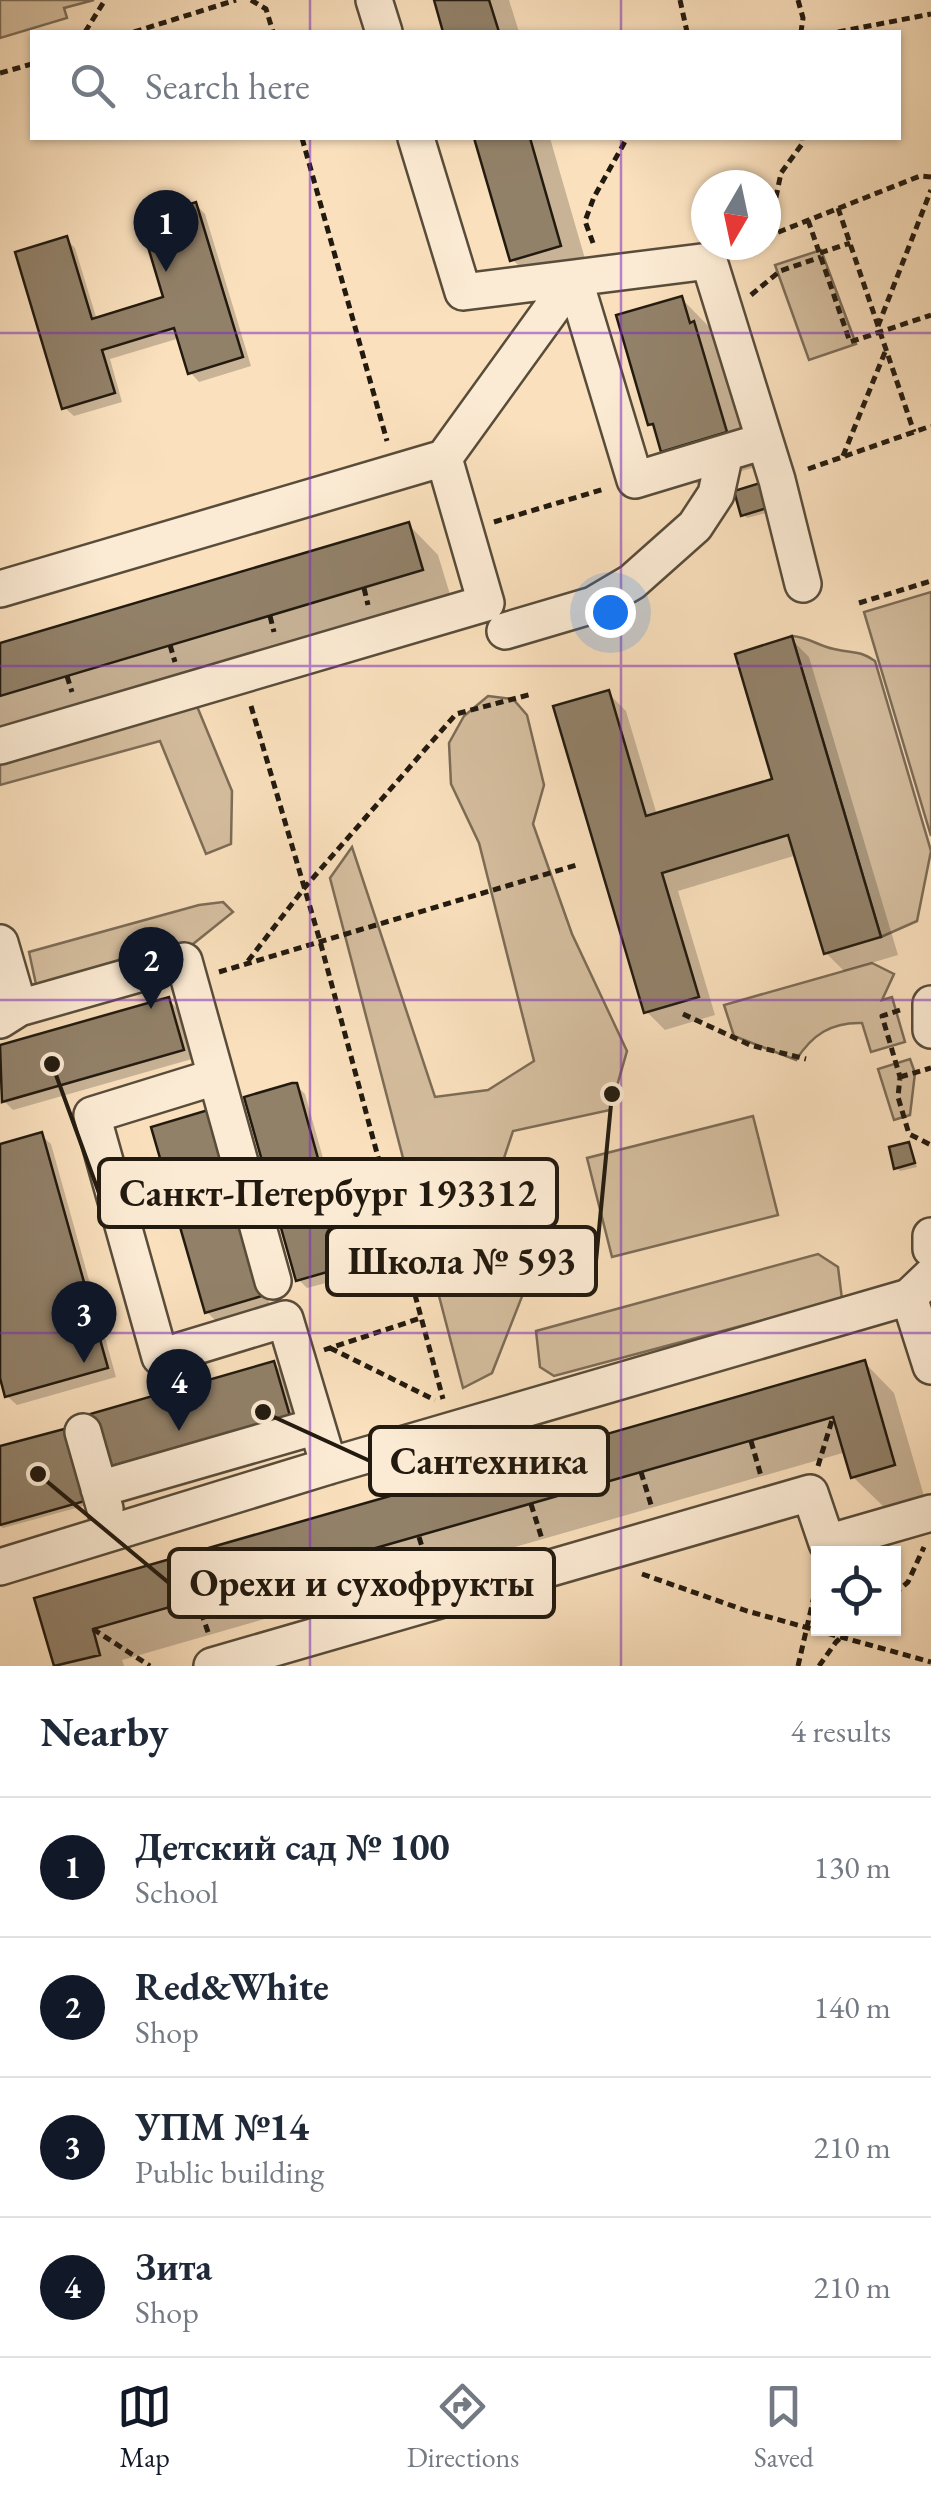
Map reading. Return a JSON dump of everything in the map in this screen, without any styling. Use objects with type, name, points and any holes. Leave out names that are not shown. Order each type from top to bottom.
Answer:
[{"type":"lane","points":[[374,0],[383,30]]},
{"type":"lane","points":[[417,140],[463,292],[709,261],[777,480],[804,584]]},
{"type":"lane","points":[[0,589],[444,458],[589,276]]},
{"type":"lane","points":[[589,276],[635,480],[764,441]]},
{"type":"lane","points":[[505,631],[593,605],[632,582],[694,526],[716,494],[725,453]]},
{"type":"lane","points":[[0,746],[486,603],[444,458]]},
{"type":"lane","points":[[0,943],[10,1014],[184,961],[274,1282]]},
{"type":"lane","points":[[931,1005],[931,1030]]},
{"type":"lane","points":[[215,1077],[92,1115],[160,1357],[286,1319],[313,1353],[317,1426],[329,1466]]},
{"type":"lane","points":[[931,1236],[931,1249]]},
{"type":"lane","points":[[0,1567],[920,1286],[931,1366]]},
{"type":"lane","points":[[99,1489],[317,1426]]},
{"type":"lane","points":[[82,1432],[112,1534]]},
{"type":"lane","points":[[212,1666],[810,1492],[827,1544],[931,1512]]},
{"type":"path","points":[[87,30],[105,0]]},
{"type":"path","points":[[140,30],[236,0]]},
{"type":"path","points":[[251,0],[266,9],[271,30]]},
{"type":"path","points":[[680,0],[689,30]]},
{"type":"path","points":[[798,0],[803,18],[801,30]]},
{"type":"path","points":[[92,3],[98,12]]},
{"type":"path","points":[[848,30],[931,14]]},
{"type":"path","points":[[0,74],[30,65]]},
{"type":"path","points":[[303,140],[396,472]]},
{"type":"path","points":[[589,276],[585,221],[626,140]]},
{"type":"path","points":[[781,173],[802,140]]},
{"type":"path","points":[[781,231],[920,176],[931,177]]},
{"type":"path","points":[[879,329],[931,190]]},
{"type":"path","points":[[838,208],[914,432]]},
{"type":"path","points":[[808,220],[850,342],[879,329],[931,315]]},
{"type":"path","points":[[726,316],[780,271],[850,243]]},
{"type":"path","points":[[843,456],[886,349]]},
{"type":"path","points":[[777,480],[931,426]]},
{"type":"path","points":[[463,531],[635,480]]},
{"type":"path","points":[[858,603],[931,581]]},
{"type":"path","points":[[242,674],[320,941],[445,1405],[313,1353]]},
{"type":"path","points":[[247,963],[305,887],[456,714],[532,694]]},
{"type":"path","points":[[190,982],[580,864]]},
{"type":"path","points":[[931,1005],[882,1016],[900,1077],[898,1097],[909,1134],[931,1145]]},
{"type":"path","points":[[683,1014],[750,1046],[806,1059]]},
{"type":"path","points":[[900,1077],[931,1068]]},
{"type":"path","points":[[313,1353],[421,1318]]},
{"type":"path","points":[[810,1492],[833,1417]]},
{"type":"path","points":[[901,1588],[908,1582],[930,1534]]},
{"type":"path","points":[[590,1556],[747,1611],[811,1627]]},
{"type":"path","points":[[798,1666],[811,1612]]},
{"type":"path","points":[[93,1630],[150,1666]]},
{"type":"path","points":[[819,1666],[844,1636],[931,1662]]},
{"type":"shaded area","points":[[0,0],[94,0],[64,8],[67,18],[0,38]]},
{"type":"shaded area","points":[[821,250],[856,344],[809,360],[775,265]]},
{"type":"shaded area","points":[[931,592],[931,836],[864,612]]},
{"type":"shaded area","points":[[792,636],[859,653],[875,661],[931,851],[917,921],[881,937]]},
{"type":"shaded area","points":[[488,696],[513,699],[527,715],[544,785],[533,824],[572,934],[627,1051],[610,1110],[513,1131],[500,1170],[514,1241],[530,1276],[492,1373],[463,1388],[330,878],[352,847],[435,1097],[488,1090],[534,1061],[479,843],[451,784],[449,743],[464,716]]},
{"type":"shaded area","points":[[194,699],[232,791],[231,844],[206,854],[160,741],[0,785],[0,750]]},
{"type":"shaded area","points":[[223,902],[233,912],[193,944],[37,989],[29,952],[199,905]]},
{"type":"shaded area","points":[[872,963],[894,974],[882,1000],[892,997],[905,1042],[871,1052],[862,1023],[841,1025],[816,1037],[796,1060],[734,1036],[724,1005]]},
{"type":"shaded area","points":[[910,1059],[915,1073],[910,1115],[894,1120],[878,1069]]},
{"type":"shaded area","points":[[753,1116],[778,1215],[612,1257],[587,1158]]},
{"type":"shaded area","points":[[818,1254],[838,1267],[842,1299],[554,1376],[540,1367],[536,1331]]},
{"type":"building","points":[[434,0],[489,0],[498,30],[442,30]]},
{"type":"building","points":[[475,140],[531,140],[561,246],[510,261]]},
{"type":"building","points":[[196,202],[243,357],[188,374],[174,328],[102,350],[115,393],[62,409],[15,252],[67,236],[92,319],[163,297],[140,220]]},
{"type":"building","points":[[682,296],[690,323],[694,321],[727,432],[661,452],[653,424],[648,425],[616,315]]},
{"type":"building","points":[[760,483],[767,508],[741,516],[734,491]]},
{"type":"building","points":[[409,522],[423,570],[0,696],[0,643]]},
{"type":"building","points":[[792,636],[881,937],[824,954],[788,835],[662,873],[699,997],[644,1013],[553,706],[609,690],[646,816],[772,779],[735,654]]},
{"type":"building","points":[[169,997],[184,1050],[2,1102],[0,1045]]},
{"type":"building","points":[[297,1083],[348,1266],[296,1281],[244,1097]]},
{"type":"building","points":[[208,1110],[262,1296],[205,1313],[151,1127]]},
{"type":"building","points":[[42,1132],[108,1368],[5,1397],[0,1378],[0,1144]]},
{"type":"building","points":[[909,1142],[915,1163],[894,1169],[889,1147]]},
{"type":"building","points":[[865,1360],[895,1465],[851,1478],[833,1417],[93,1629],[100,1655],[54,1666],[34,1598]]},
{"type":"building","points":[[274,1361],[290,1416],[105,1468],[90,1414]]},
{"type":"building","points":[[64,1429],[85,1501],[0,1525],[0,1446]]},
{"type":"place","name":"Детский сад № 100","points":[[166,272]]},
{"type":"place","name":"Red&White","points":[[151,1009]]},
{"type":"place","name":"Санкт-Петербург 193312","points":[[52,1064]]},
{"type":"place","name":"Школа № 593","points":[[612,1094]]},
{"type":"place","name":"УПМ №14","points":[[84,1363]]},
{"type":"place","name":"Сантехника","points":[[263,1412]]},
{"type":"place","name":"Зита","points":[[179,1431]]},
{"type":"place","name":"Орехи и сухофрукты","points":[[38,1474]]}]
